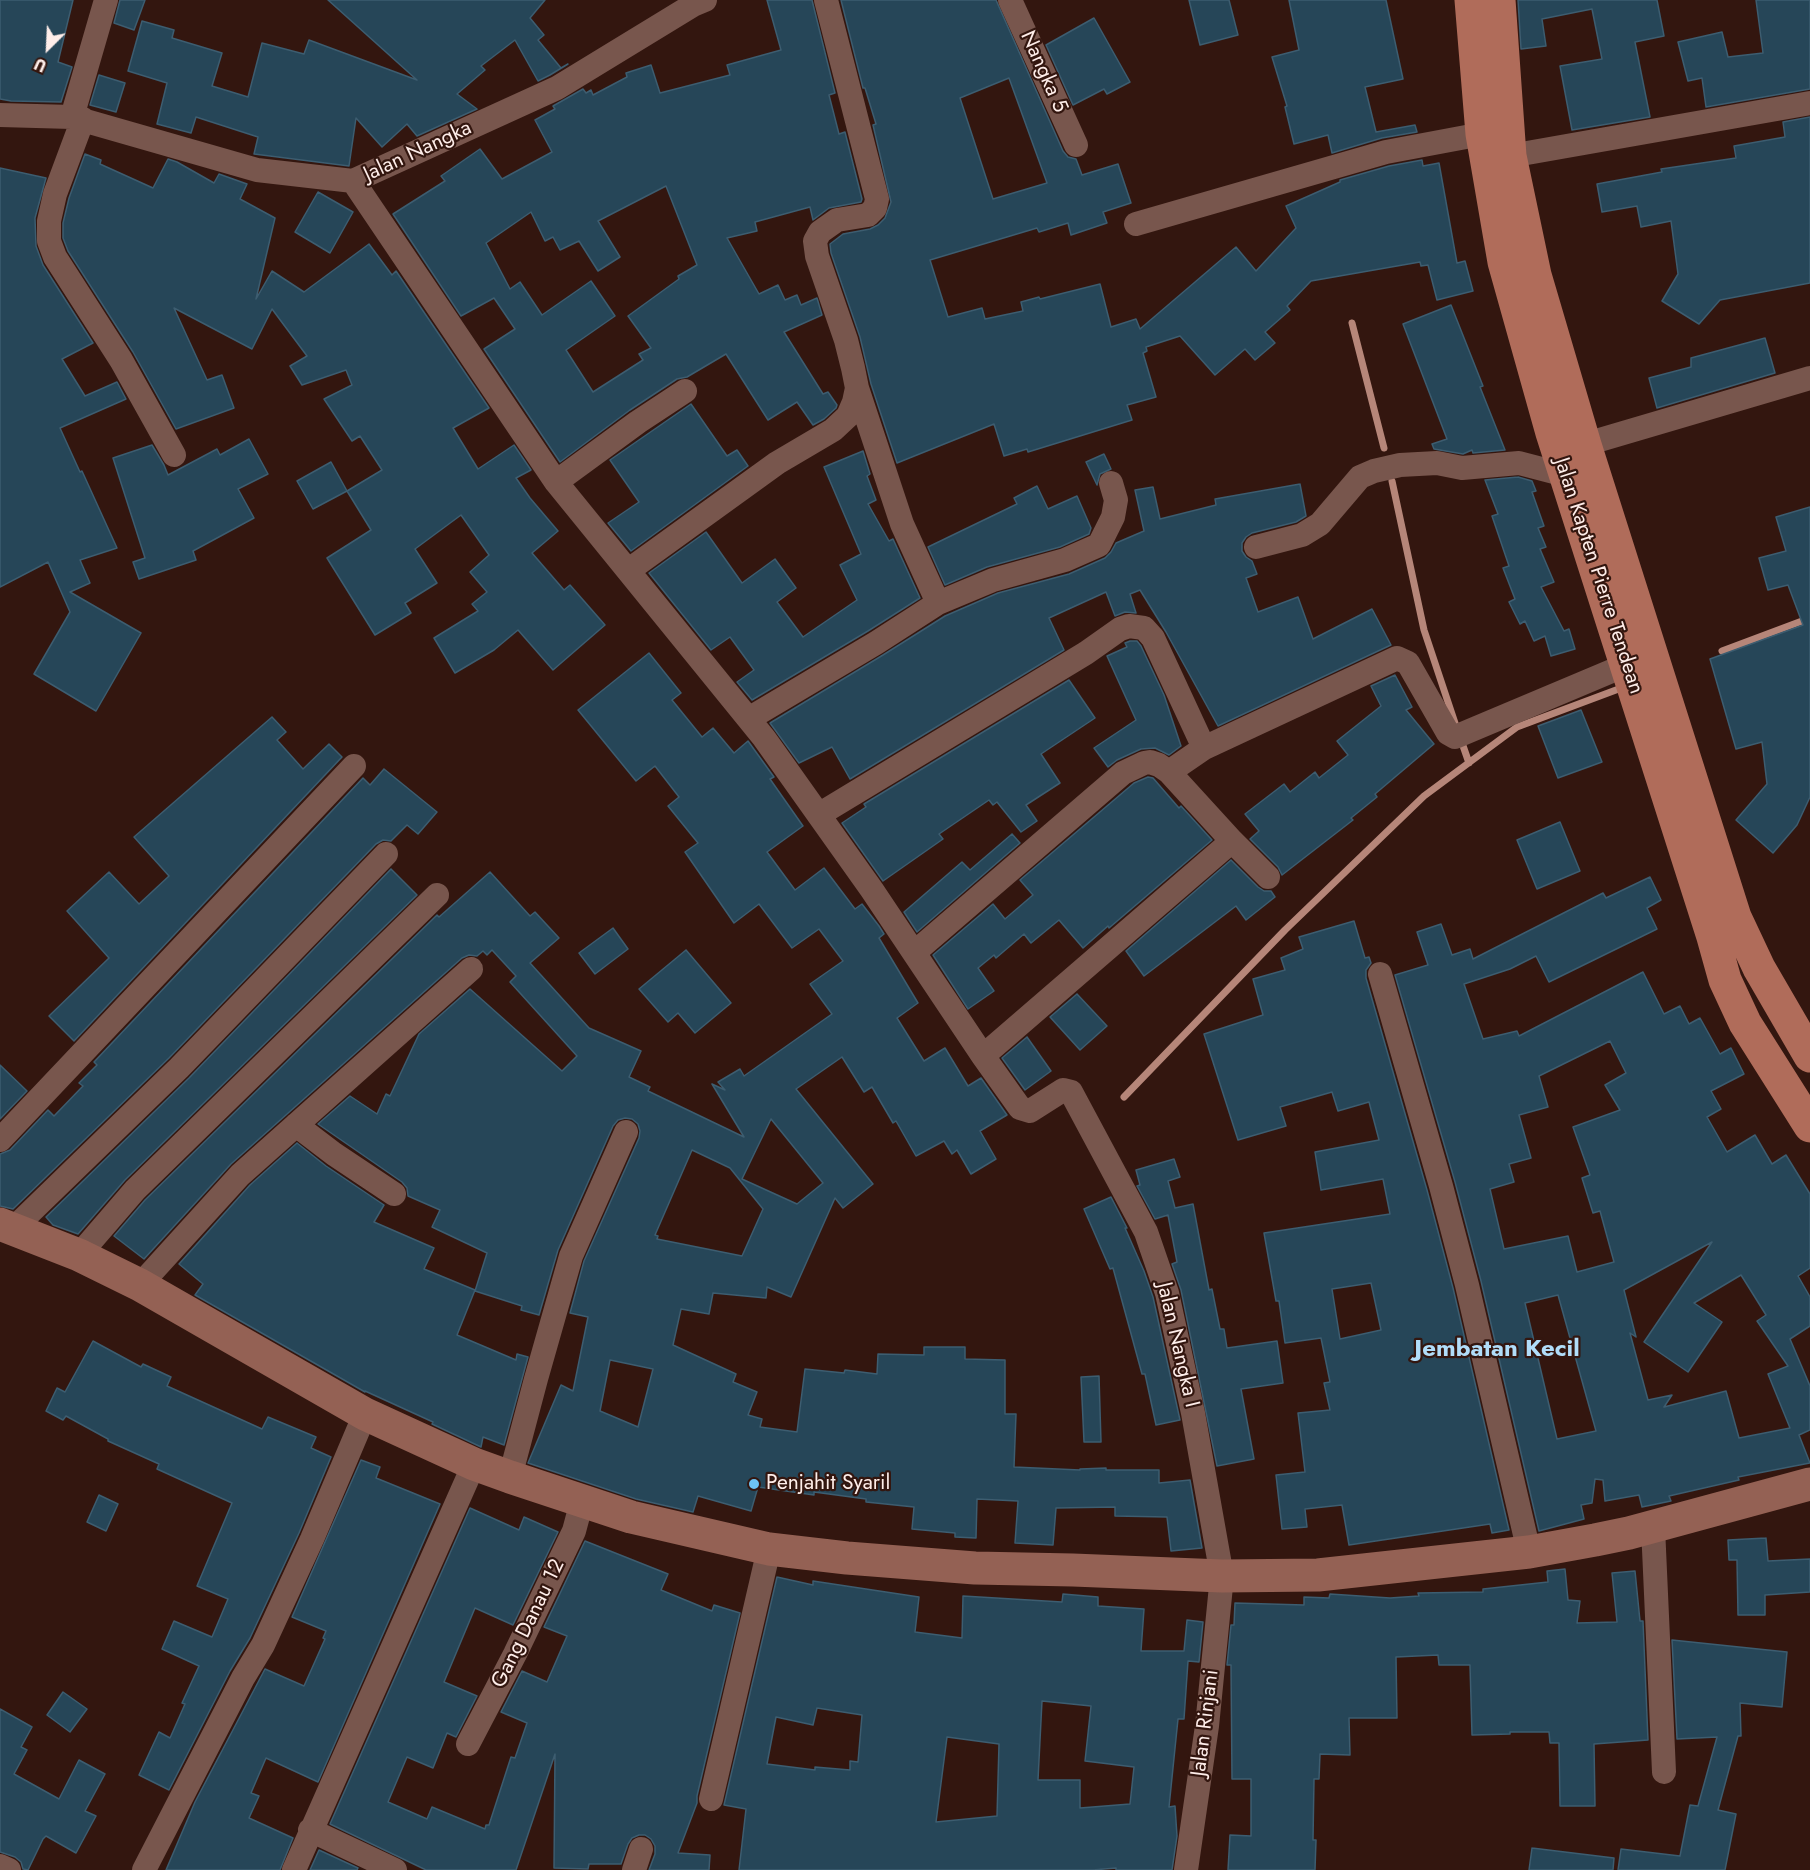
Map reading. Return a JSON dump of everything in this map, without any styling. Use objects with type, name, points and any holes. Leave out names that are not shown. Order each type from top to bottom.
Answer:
[{"type":"main road","name":"Jalan Kapten Pierre Tendean","points":[[1471,0],[1482,134],[1504,262],[1570,457],[1735,917],[1759,968],[1810,1056]]},
{"type":"main road","name":"Jalan Kapten Pierre Tendean","points":[[1499,0],[1510,156],[1570,457],[1626,665],[1725,980],[1745,1023],[1810,1126]]},
{"type":"street","points":[[106,0],[78,118],[49,221],[49,241],[55,257],[121,360],[174,455]]},
{"type":"street","name":"Jalan Nangka","points":[[0,115],[78,118],[257,170],[353,181],[557,88],[693,5],[705,0]]},
{"type":"street","points":[[826,0],[877,199],[875,208],[868,215],[837,220],[820,232],[815,241],[817,256],[846,340],[857,388],[902,524],[938,603]]},
{"type":"street","name":"Nangka 5","points":[[1011,0],[1076,145]]},
{"type":"street","points":[[1510,156],[1810,103]]},
{"type":"street","points":[[1136,224],[1386,152],[1482,134]]},
{"type":"street","points":[[353,181],[556,482],[750,718],[820,814],[915,952],[982,1056],[1232,841]]},
{"type":"street","points":[[1256,547],[1302,535],[1320,524],[1359,477],[1374,471],[1400,465],[1437,463],[1462,468],[1570,457],[1810,378]]},
{"type":"street","points":[[628,570],[777,463],[833,430],[848,416],[857,388]]},
{"type":"street","points":[[556,482],[638,422],[685,392]]},
{"type":"street","points":[[750,718],[938,603],[993,580],[1065,561],[1099,545],[1113,517],[1116,500],[1111,483]]},
{"type":"street","points":[[820,814],[1076,659],[1120,629],[1129,626],[1144,628],[1153,638],[1204,748]]},
{"type":"street","points":[[1169,772],[1204,748],[1397,658],[1408,663],[1448,733],[1455,737],[1626,665]]},
{"type":"street","points":[[915,952],[1123,773],[1150,762],[1169,772],[1268,877]]},
{"type":"street","points":[[0,1140],[354,766]]},
{"type":"street","points":[[386,854],[179,1068],[7,1226],[79,1255],[140,1285],[364,1414],[474,1464],[631,1517],[769,1549],[975,1568],[1222,1576],[1318,1575],[1529,1552],[1629,1533],[1810,1484]]},
{"type":"street","points":[[79,1255],[135,1190],[437,895]]},
{"type":"street","points":[[140,1285],[240,1175],[471,969]]},
{"type":"street","points":[[1380,974],[1467,1285],[1529,1552]]},
{"type":"street","name":"Jalan Nangka I","points":[[982,1056],[1023,1110],[1030,1111],[1066,1089],[1071,1092],[1146,1232],[1167,1293],[1193,1413],[1222,1576]]},
{"type":"street","points":[[296,1125],[334,1154],[394,1194]]},
{"type":"street","points":[[510,1478],[572,1256],[626,1132]]},
{"type":"street","points":[[144,1870],[243,1678],[263,1645],[312,1539],[364,1414]]},
{"type":"street","points":[[294,1870],[474,1464]]},
{"type":"street","name":"Gang Danau 12","points":[[468,1744],[515,1654],[574,1531],[582,1501]]},
{"type":"street","points":[[1653,1527],[1664,1772]]},
{"type":"street","points":[[711,1799],[769,1549]]},
{"type":"street","name":"Jalan Rinjani","points":[[1186,1870],[1207,1726],[1222,1576]]},
{"type":"street","points":[[310,1830],[395,1870]]},
{"type":"street","points":[[0,1866],[9,1870]]},
{"type":"building","points":[[0,0],[73,0],[58,62],[72,67],[61,102],[0,99]]},
{"type":"building","points":[[120,0],[145,0],[134,30],[114,23]]},
{"type":"building","points":[[328,0],[545,0],[530,18],[544,35],[538,40],[561,68],[568,64],[550,75],[538,81],[515,40],[481,66],[485,70],[457,94],[477,109],[417,136],[407,124],[382,147],[356,118],[349,166],[254,154],[258,137],[196,117],[191,133],[157,124],[167,83],[128,71],[142,21],[174,30],[172,38],[222,53],[212,86],[248,97],[262,43],[304,54],[309,40],[417,80]]},
{"type":"building","points":[[767,0],[812,0],[835,93],[829,95],[839,134],[845,132],[862,199],[861,202],[829,208],[813,220],[810,207],[755,222],[757,231],[727,238],[759,294],[778,285],[785,300],[797,295],[801,305],[817,298],[822,315],[784,332],[823,394],[828,392],[837,405],[836,408],[813,425],[797,402],[768,420],[726,354],[687,377],[677,379],[630,410],[560,462],[484,349],[515,329],[494,298],[461,316],[393,214],[445,181],[441,176],[480,149],[502,179],[552,152],[535,120],[555,109],[553,106],[583,89],[586,93],[591,90],[593,95],[627,77],[626,73],[651,65],[660,93],[730,75],[727,65],[781,50]],"holes":[[[666,186],[697,265],[678,276],[679,279],[628,316],[651,348],[639,354],[643,360],[593,392],[566,350],[615,316],[591,281],[542,315],[520,282],[510,289],[486,243],[531,212],[545,241],[553,237],[560,250],[579,241],[598,271],[620,257],[598,221]]]},
{"type":"building","points":[[841,0],[996,0],[1063,151],[1068,157],[1076,159],[1082,175],[1118,164],[1131,203],[1103,212],[1107,223],[1071,235],[1068,223],[1039,232],[1037,228],[930,260],[948,317],[982,308],[985,319],[1023,311],[1021,302],[1100,284],[1111,327],[1136,319],[1140,329],[1236,247],[1256,271],[1296,228],[1286,206],[1340,182],[1340,180],[1389,166],[1422,160],[1423,166],[1439,163],[1457,263],[1465,261],[1473,291],[1437,300],[1428,265],[1421,266],[1420,262],[1311,281],[1287,306],[1290,310],[1265,332],[1275,343],[1255,360],[1245,349],[1215,375],[1180,336],[1146,347],[1147,351],[1143,353],[1156,397],[1127,405],[1132,420],[1028,452],[1027,449],[1004,456],[994,424],[897,463],[830,244],[843,234],[870,229],[878,225],[885,218],[891,202],[873,125],[876,124],[865,88],[863,88]],"holes":[[[1009,78],[1047,183],[993,199],[960,98]]]},
{"type":"building","points":[[1189,0],[1229,0],[1238,35],[1200,45]]},
{"type":"building","points":[[1289,0],[1386,0],[1403,79],[1365,87],[1376,132],[1415,125],[1417,132],[1382,138],[1332,153],[1328,135],[1294,144],[1285,107],[1287,106],[1272,57],[1299,50]]},
{"type":"building","points":[[1518,0],[1657,0],[1664,36],[1635,42],[1650,117],[1572,130],[1560,66],[1602,59],[1592,9],[1542,19],[1546,46],[1521,49]]},
{"type":"building","points":[[1756,0],[1810,0],[1810,89],[1706,107],[1702,78],[1688,81],[1678,42],[1722,32],[1728,57],[1763,53]]},
{"type":"building","points":[[1094,18],[1130,82],[1107,94],[1104,89],[1073,105],[1046,45]]},
{"type":"building","points":[[99,75],[125,83],[116,112],[90,105]]},
{"type":"building","points":[[1810,117],[1810,283],[1720,300],[1699,324],[1662,301],[1678,274],[1671,221],[1641,227],[1637,206],[1602,212],[1597,184],[1662,172],[1661,169],[1736,158],[1734,146],[1785,137],[1783,122]]},
{"type":"building","points":[[85,154],[101,160],[100,164],[153,188],[168,159],[214,183],[219,174],[247,184],[240,199],[275,218],[256,299],[272,271],[304,292],[369,244],[392,275],[396,271],[489,408],[453,428],[478,469],[514,445],[531,470],[516,478],[558,531],[532,553],[564,590],[570,585],[605,625],[553,670],[518,630],[494,650],[455,673],[434,638],[478,611],[472,604],[487,592],[470,572],[489,555],[461,515],[415,549],[437,583],[405,603],[411,613],[375,635],[327,558],[371,530],[347,491],[382,470],[360,436],[352,441],[324,399],[352,385],[346,370],[302,385],[290,366],[307,356],[272,309],[252,349],[174,308],[207,380],[222,375],[234,408],[176,429],[133,352],[68,251],[63,238],[63,223],[69,198]]},
{"type":"building","points":[[0,168],[46,178],[35,218],[36,246],[43,265],[93,343],[62,359],[85,396],[117,382],[126,399],[60,428],[117,548],[80,560],[90,583],[70,592],[141,633],[96,711],[34,674],[70,612],[48,562],[0,587]]},
{"type":"building","points":[[318,192],[353,212],[330,253],[295,232]]},
{"type":"building","points":[[1451,305],[1505,450],[1473,453],[1472,450],[1463,454],[1434,449],[1432,444],[1447,439],[1403,324]]},
{"type":"building","points":[[1765,338],[1775,373],[1657,408],[1649,378],[1691,367],[1691,358]]},
{"type":"building","points":[[691,404],[727,456],[737,450],[748,466],[631,551],[608,523],[639,502],[610,460]]},
{"type":"building","points":[[249,439],[268,474],[238,489],[254,518],[193,551],[196,560],[139,579],[133,562],[145,558],[113,458],[152,445],[168,475],[217,449],[220,455]]},
{"type":"building","points":[[863,451],[870,474],[867,476],[876,500],[868,504],[889,541],[893,539],[920,598],[752,700],[737,682],[754,670],[730,637],[711,650],[649,573],[706,532],[742,583],[775,559],[796,588],[777,602],[803,637],[857,600],[840,565],[861,554],[824,467]]},
{"type":"building","points":[[1104,454],[1111,469],[1100,474],[1097,485],[1086,462]]},
{"type":"building","points":[[331,462],[347,491],[313,509],[297,481]]},
{"type":"building","points":[[1518,477],[1532,481],[1536,491],[1532,492],[1544,526],[1538,528],[1546,547],[1540,549],[1554,582],[1541,587],[1564,631],[1569,629],[1575,649],[1551,656],[1545,636],[1534,641],[1525,621],[1520,624],[1509,602],[1515,599],[1503,568],[1509,566],[1492,516],[1498,514],[1485,480]]},
{"type":"building","points":[[1300,484],[1306,516],[1296,522],[1252,533],[1242,543],[1242,551],[1252,561],[1257,574],[1246,578],[1258,612],[1298,597],[1313,639],[1372,609],[1391,645],[1218,726],[1140,590],[1130,594],[1136,613],[1125,612],[1115,616],[1106,592],[1049,618],[1064,650],[850,779],[832,747],[799,763],[770,723],[945,616],[998,593],[1069,574],[1105,558],[1116,543],[1144,531],[1135,490],[1153,487],[1160,519],[1216,505],[1215,499]]},
{"type":"building","points":[[1037,486],[1048,509],[1077,496],[1091,528],[1089,534],[1060,547],[987,567],[945,585],[928,547],[1017,504],[1014,498]]},
{"type":"building","points":[[1810,507],[1810,797],[1797,825],[1773,853],[1736,820],[1767,784],[1762,742],[1736,749],[1710,659],[1803,625],[1788,585],[1768,590],[1759,558],[1786,551],[1776,517]]},
{"type":"building","points":[[1137,641],[1141,646],[1164,695],[1181,746],[1169,755],[1155,748],[1141,749],[1117,760],[1108,767],[1094,748],[1136,720],[1107,656],[1127,647],[1125,643]]},
{"type":"building","points":[[649,653],[681,693],[672,700],[702,737],[713,728],[734,753],[748,741],[774,777],[770,779],[803,826],[767,852],[795,890],[824,868],[855,909],[862,904],[884,934],[879,938],[918,1003],[897,1018],[924,1061],[945,1048],[968,1086],[981,1078],[1007,1115],[980,1131],[996,1159],[971,1174],[957,1150],[952,1154],[944,1141],[916,1156],[896,1121],[893,1123],[872,1087],[864,1092],[842,1057],[796,1089],[873,1184],[843,1208],[835,1198],[791,1297],[767,1287],[766,1298],[713,1293],[709,1314],[681,1309],[673,1345],[736,1374],[733,1382],[757,1392],[748,1415],[762,1419],[760,1427],[797,1432],[805,1369],[877,1374],[878,1354],[924,1355],[924,1347],[965,1347],[965,1359],[1005,1360],[1005,1414],[1016,1414],[1014,1467],[1159,1470],[1159,1483],[1190,1480],[1202,1548],[1171,1551],[1167,1517],[1115,1516],[1115,1507],[1056,1508],[1053,1545],[1015,1543],[1018,1501],[977,1499],[976,1538],[955,1537],[955,1533],[912,1529],[914,1507],[866,1502],[866,1499],[814,1492],[814,1495],[758,1487],[751,1511],[698,1496],[693,1512],[636,1499],[528,1463],[561,1385],[573,1391],[588,1317],[570,1313],[584,1261],[639,1138],[638,1124],[632,1119],[625,1118],[618,1120],[613,1126],[558,1250],[539,1315],[521,1310],[522,1306],[475,1291],[487,1253],[432,1227],[440,1210],[408,1196],[407,1188],[402,1182],[318,1124],[350,1096],[377,1114],[386,1094],[390,1096],[419,1034],[470,989],[562,1071],[577,1056],[510,982],[516,976],[492,950],[487,955],[483,951],[477,956],[469,955],[462,958],[231,1164],[144,1259],[114,1236],[145,1200],[437,915],[439,917],[490,872],[530,916],[535,912],[559,938],[530,963],[589,1028],[641,1051],[629,1077],[650,1087],[648,1091],[744,1137],[712,1084],[725,1090],[718,1082],[740,1069],[744,1076],[832,1014],[810,984],[843,961],[819,929],[792,948],[759,904],[734,923],[685,852],[698,843],[668,806],[679,797],[655,766],[636,781],[578,710]],"holes":[[[771,1119],[823,1183],[797,1204],[742,1179]],[[692,1150],[730,1168],[763,1209],[742,1256],[657,1239],[658,1236],[655,1235]],[[610,1360],[653,1369],[638,1427],[600,1411]]]},
{"type":"building","points":[[1395,675],[1412,707],[1406,710],[1434,744],[1375,794],[1377,797],[1351,818],[1353,820],[1282,875],[1278,867],[1250,839],[1259,831],[1245,814],[1284,784],[1290,792],[1315,772],[1319,778],[1348,755],[1337,741],[1381,706],[1371,686]]},
{"type":"building","points":[[1069,680],[1095,718],[1041,754],[1060,783],[1026,805],[1037,821],[1021,832],[997,802],[993,805],[989,800],[939,834],[943,839],[883,881],[842,823],[866,807],[864,804]]},
{"type":"building","points":[[1581,710],[1602,762],[1558,778],[1538,726]]},
{"type":"building","points":[[272,717],[286,732],[277,740],[303,769],[329,744],[342,757],[74,1041],[49,1016],[109,958],[67,911],[109,872],[139,904],[169,876],[134,837]]},
{"type":"building","points":[[384,769],[437,812],[418,834],[407,825],[391,841],[383,840],[376,844],[169,1058],[13,1209],[0,1206],[0,1154],[10,1150],[48,1110],[54,1116],[83,1086],[79,1083],[97,1065],[94,1062],[363,778],[370,785]]},
{"type":"building","points":[[1148,777],[1153,778],[1179,808],[1181,806],[1212,840],[1083,948],[1059,920],[1031,943],[1024,934],[996,958],[994,955],[978,968],[994,991],[968,1009],[933,955],[993,904],[1005,919],[1033,895],[1020,880],[1134,783]]},
{"type":"building","points":[[1560,822],[1580,871],[1537,889],[1517,840]]},
{"type":"building","points":[[1012,834],[1020,843],[917,932],[904,912],[962,862],[970,870]]},
{"type":"building","points":[[1231,860],[1258,887],[1264,891],[1271,891],[1275,897],[1246,920],[1236,906],[1144,976],[1126,951]]},
{"type":"building","points":[[391,869],[417,895],[125,1180],[78,1234],[53,1225],[46,1217],[189,1078]]},
{"type":"building","points":[[1650,877],[1661,900],[1647,908],[1657,929],[1549,982],[1536,956],[1510,969],[1464,984],[1483,1039],[1517,1031],[1519,1036],[1643,972],[1664,1014],[1680,1006],[1689,1024],[1700,1018],[1720,1054],[1731,1048],[1744,1074],[1711,1091],[1721,1109],[1707,1117],[1727,1152],[1755,1135],[1772,1164],[1786,1155],[1810,1194],[1810,1268],[1798,1276],[1810,1297],[1810,1326],[1790,1339],[1810,1386],[1810,1430],[1799,1435],[1810,1463],[1738,1477],[1739,1480],[1669,1496],[1671,1501],[1642,1507],[1639,1495],[1605,1501],[1603,1480],[1595,1479],[1592,1503],[1581,1505],[1584,1519],[1539,1531],[1481,1281],[1395,975],[1428,965],[1417,932],[1441,924],[1452,955],[1470,949],[1473,959],[1603,893],[1606,898]],"holes":[[[1610,1041],[1626,1073],[1605,1085],[1620,1110],[1573,1127],[1590,1175],[1582,1178],[1593,1213],[1600,1211],[1614,1262],[1577,1272],[1568,1236],[1504,1249],[1490,1189],[1514,1182],[1509,1164],[1531,1158],[1519,1115],[1548,1107],[1539,1076]],[[1712,1242],[1644,1342],[1688,1372],[1722,1322],[1694,1303],[1741,1275],[1766,1315],[1757,1321],[1788,1366],[1768,1374],[1790,1428],[1739,1438],[1726,1391],[1664,1407],[1672,1395],[1648,1400],[1630,1333],[1636,1337],[1624,1290]],[[1558,1295],[1596,1431],[1557,1439],[1525,1303]]]},
{"type":"building","points":[[1354,921],[1365,958],[1369,957],[1371,963],[1366,970],[1366,978],[1453,1288],[1509,1530],[1492,1533],[1490,1524],[1349,1545],[1342,1505],[1305,1509],[1307,1527],[1282,1529],[1276,1475],[1305,1472],[1298,1413],[1330,1410],[1324,1383],[1330,1382],[1321,1338],[1285,1343],[1279,1301],[1276,1301],[1264,1233],[1390,1214],[1383,1179],[1321,1190],[1315,1152],[1379,1140],[1369,1102],[1338,1111],[1332,1092],[1280,1107],[1286,1126],[1238,1140],[1204,1034],[1263,1015],[1253,979],[1285,970],[1281,958],[1303,949],[1299,937]],"holes":[[[1371,1283],[1381,1330],[1340,1339],[1332,1289]]]},
{"type":"building","points":[[613,928],[628,949],[595,974],[579,953]]},
{"type":"building","points":[[686,950],[731,1003],[695,1033],[678,1013],[668,1022],[639,989]]},
{"type":"building","points":[[1077,994],[1107,1026],[1080,1050],[1050,1017]]},
{"type":"building","points":[[1027,1037],[1051,1071],[1025,1090],[1002,1058]]},
{"type":"building","points":[[0,1065],[27,1091],[0,1119]]},
{"type":"building","points":[[297,1143],[326,1166],[384,1205],[374,1222],[434,1248],[424,1269],[475,1290],[457,1335],[516,1360],[517,1354],[528,1357],[504,1445],[483,1437],[481,1447],[432,1424],[433,1422],[365,1392],[195,1295],[203,1284],[179,1264],[250,1185]]},
{"type":"building","points":[[1174,1159],[1180,1177],[1168,1181],[1175,1208],[1193,1204],[1209,1290],[1212,1289],[1220,1329],[1224,1329],[1227,1348],[1277,1341],[1283,1383],[1241,1389],[1254,1459],[1217,1466],[1181,1290],[1172,1264],[1177,1262],[1168,1215],[1155,1219],[1137,1186],[1140,1185],[1136,1170]]},
{"type":"building","points":[[1111,1197],[1127,1228],[1125,1228],[1153,1297],[1180,1420],[1156,1425],[1145,1374],[1142,1374],[1113,1268],[1110,1269],[1084,1209]]},
{"type":"building","points":[[93,1341],[141,1367],[143,1364],[171,1377],[167,1386],[262,1429],[268,1417],[316,1437],[311,1448],[331,1457],[299,1533],[250,1638],[230,1671],[169,1790],[139,1775],[159,1732],[170,1738],[185,1704],[182,1703],[199,1666],[162,1649],[174,1621],[212,1637],[228,1599],[197,1586],[232,1503],[157,1469],[159,1464],[108,1441],[66,1416],[63,1420],[46,1411],[57,1388],[65,1392]]},
{"type":"building","points":[[1099,1376],[1101,1442],[1084,1442],[1081,1377]]},
{"type":"building","points":[[361,1460],[380,1467],[376,1478],[440,1504],[318,1782],[266,1758],[251,1793],[259,1796],[249,1818],[293,1838],[280,1870],[166,1870],[195,1802],[265,1669],[304,1686],[325,1639],[323,1638],[326,1631],[292,1617]]},
{"type":"building","points":[[99,1495],[118,1504],[106,1531],[87,1522]]},
{"type":"building","points":[[470,1508],[519,1530],[524,1517],[558,1532],[513,1625],[475,1608],[444,1682],[477,1696],[456,1737],[447,1733],[433,1768],[407,1757],[388,1802],[427,1819],[432,1807],[485,1829],[486,1825],[489,1825],[511,1757],[515,1758],[527,1723],[501,1712],[522,1671],[547,1682],[567,1636],[544,1627],[585,1541],[668,1574],[661,1590],[712,1611],[714,1605],[740,1613],[697,1803],[678,1853],[710,1855],[709,1870],[649,1870],[655,1854],[655,1846],[645,1835],[632,1838],[621,1864],[589,1864],[588,1869],[554,1868],[555,1754],[516,1870],[426,1870],[330,1824]]},
{"type":"building","points":[[1766,1538],[1768,1561],[1810,1559],[1810,1592],[1765,1595],[1765,1615],[1738,1615],[1737,1560],[1729,1560],[1728,1540]]},
{"type":"building","points":[[1565,1569],[1568,1600],[1580,1601],[1577,1623],[1617,1622],[1612,1573],[1635,1571],[1640,1621],[1643,1621],[1648,1740],[1594,1744],[1595,1806],[1560,1806],[1559,1743],[1550,1743],[1549,1732],[1472,1735],[1470,1665],[1439,1665],[1438,1655],[1396,1657],[1397,1718],[1349,1718],[1350,1755],[1320,1754],[1319,1779],[1314,1779],[1315,1870],[1228,1870],[1230,1835],[1251,1836],[1251,1779],[1232,1779],[1231,1665],[1227,1665],[1231,1625],[1234,1625],[1235,1603],[1304,1605],[1304,1597],[1329,1598],[1330,1594],[1390,1598],[1419,1596],[1418,1593],[1483,1592],[1483,1589],[1548,1582],[1547,1571]]},
{"type":"building","points":[[777,1577],[813,1585],[813,1581],[919,1597],[915,1632],[962,1638],[963,1596],[1062,1602],[1063,1594],[1098,1597],[1098,1606],[1144,1609],[1141,1651],[1184,1651],[1187,1620],[1203,1622],[1199,1662],[1188,1661],[1184,1719],[1178,1719],[1169,1807],[1175,1806],[1177,1836],[1172,1870],[1116,1870],[1116,1868],[1093,1870],[739,1870],[746,1809],[724,1805]],"holes":[[[1042,1701],[1091,1706],[1085,1761],[1134,1767],[1130,1804],[1080,1808],[1080,1780],[1038,1780]],[[817,1708],[862,1715],[858,1762],[850,1761],[850,1770],[815,1767],[815,1770],[767,1764],[776,1717],[813,1725]],[[947,1737],[999,1744],[997,1816],[936,1822]]]},
{"type":"building","points":[[1672,1640],[1787,1652],[1782,1707],[1740,1703],[1741,1736],[1738,1736],[1718,1810],[1736,1814],[1725,1870],[1618,1870],[1621,1849],[1680,1856],[1690,1805],[1698,1806],[1717,1737],[1677,1739]]},
{"type":"building","points":[[63,1692],[87,1709],[70,1732],[47,1715]]},
{"type":"building","points":[[0,1709],[32,1727],[21,1747],[27,1750],[14,1774],[59,1799],[79,1760],[105,1774],[85,1811],[96,1816],[76,1853],[46,1836],[28,1870],[23,1869],[21,1862],[15,1857],[0,1852]]},
{"type":"building","points":[[1532,1848],[1614,1858],[1613,1870],[1529,1870]]},
{"type":"building","points":[[319,1850],[358,1868],[357,1870],[310,1870]]},
{"type":"waterway","points":[[1352,323],[1384,448]]},
{"type":"waterway","points":[[1392,481],[1424,630],[1456,726]]},
{"type":"waterway","points":[[1722,651],[1810,618]]},
{"type":"waterway","points":[[1124,1097],[1285,930],[1424,796],[1517,727],[1624,687]]},
{"type":"waterway","points":[[1461,740],[1469,763]]},
{"type":"place","name":"Penjahit Syaril","points":[[754,1484]]},
{"type":"district","name":"Jembatan Kecil","points":[[1497,1350]]}]
